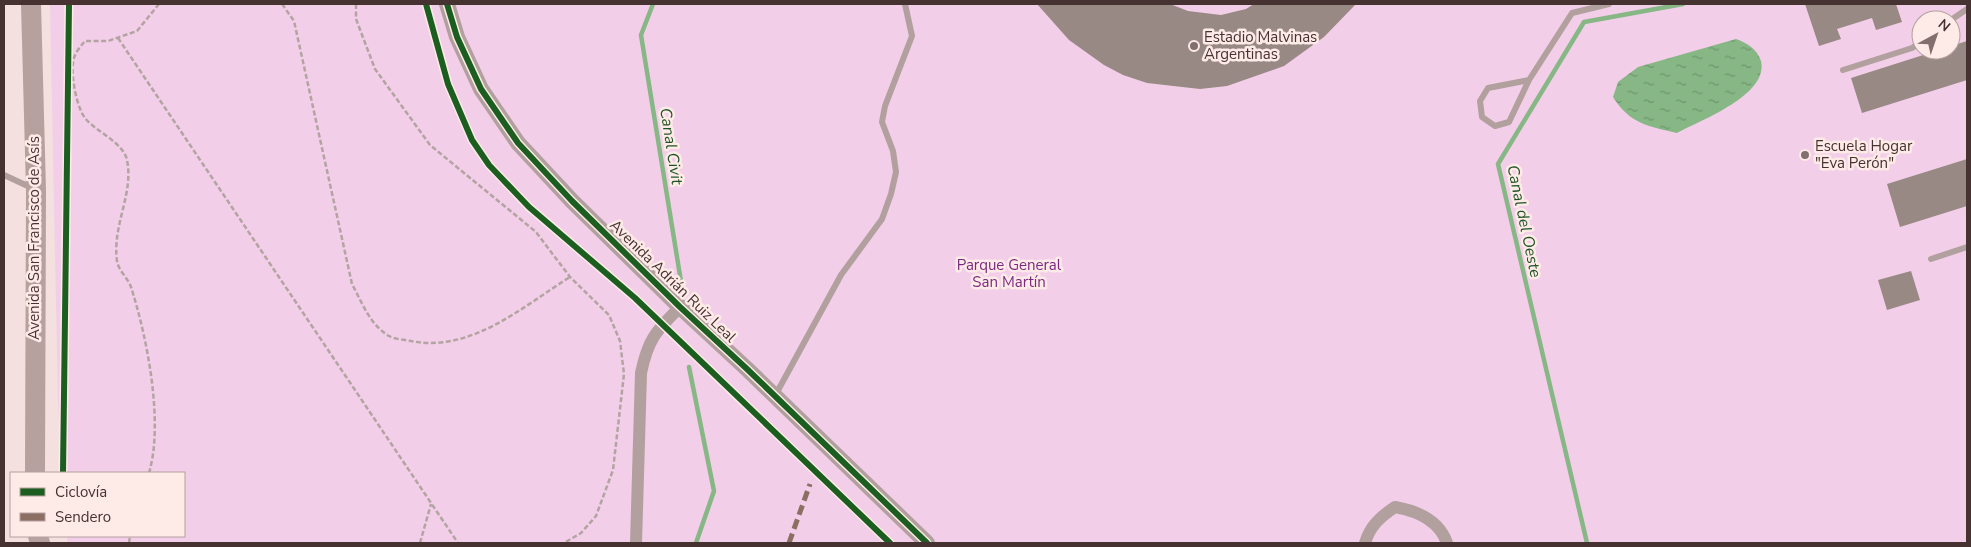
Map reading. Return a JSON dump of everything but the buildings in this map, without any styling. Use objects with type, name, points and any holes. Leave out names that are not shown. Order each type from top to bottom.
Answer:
[{"type":"main road","name":"Avenida San Francisco de Asís","points":[[31,4],[36,190],[35,472]]},
{"type":"street","name":"Avenida Adrián Ruiz Leal","points":[[447,4],[457,37],[481,89],[518,143],[572,201],[680,307],[927,543]]},
{"type":"street","points":[[636,543],[641,373],[646,350],[656,331],[680,307]]},
{"type":"street","points":[[1365,543],[1378,518],[1395,507],[1413,510],[1429,518],[1445,536],[1447,543]]},
{"type":"lane","points":[[775,396],[841,275],[882,219],[892,194],[896,172],[893,151],[882,122],[884,106],[912,36],[905,4]]},
{"type":"lane","points":[[1529,80],[1488,88],[1480,101],[1482,117],[1495,126],[1509,122],[1529,80],[1572,12],[1609,4]]},
{"type":"lane","points":[[1843,70],[1911,48]]},
{"type":"lane","points":[[4,175],[36,190]]},
{"type":"lane","points":[[1931,259],[1967,247]]},
{"type":"path","points":[[149,472],[152,464],[155,415],[145,341],[130,286],[117,262],[118,222],[130,180],[127,157],[85,118],[76,99],[72,62],[85,41],[108,41],[137,31],[159,4]]},
{"type":"path","points":[[282,4],[294,21],[352,284],[370,319],[389,337],[417,342],[450,341],[478,334],[570,277]]},
{"type":"path","points":[[356,4],[356,19],[375,69],[430,145],[536,232],[570,277],[609,315],[620,341],[624,374],[613,470],[596,516],[581,533],[564,543]]},
{"type":"path","points":[[118,38],[458,543]]},
{"type":"path","points":[[68,94],[69,54]]},
{"type":"path","points":[[420,543],[431,504]]},
{"type":"green space","name":"Parque General San Martín","points":[[50,4],[1967,4],[1967,543],[67,543],[67,537],[185,537],[185,472],[62,472],[58,403]]},
{"type":"water","points":[[1736,39],[1751,47],[1761,61],[1761,73],[1755,85],[1731,105],[1677,133],[1648,126],[1640,122],[1626,113],[1613,97],[1618,82],[1638,67]]},
{"type":"waterway","name":"Canal Civit","points":[[653,4],[641,35],[683,294]]},
{"type":"waterway","name":"Canal del Oeste","points":[[1587,543],[1498,164],[1584,22],[1683,4]]},
{"type":"waterway","name":"Canal Civit","points":[[689,367],[714,491],[696,543]]},
{"type":"marked path","points":[[789,543],[810,484]]},
{"type":"cycle path","points":[[63,472],[69,4]]},
{"type":"cycle path","points":[[426,4],[448,84],[472,140],[489,165],[529,207],[635,298],[890,543]]},
{"type":"cycle path","points":[[447,4],[457,37],[481,89],[518,143],[572,201],[680,307],[927,543]]},
{"type":"place","name":"Estadio Malvinas Argentinas","points":[[1194,46]]},
{"type":"place","name":"Escuela Hogar \"Eva Perón\"","points":[[1805,155]]}]
